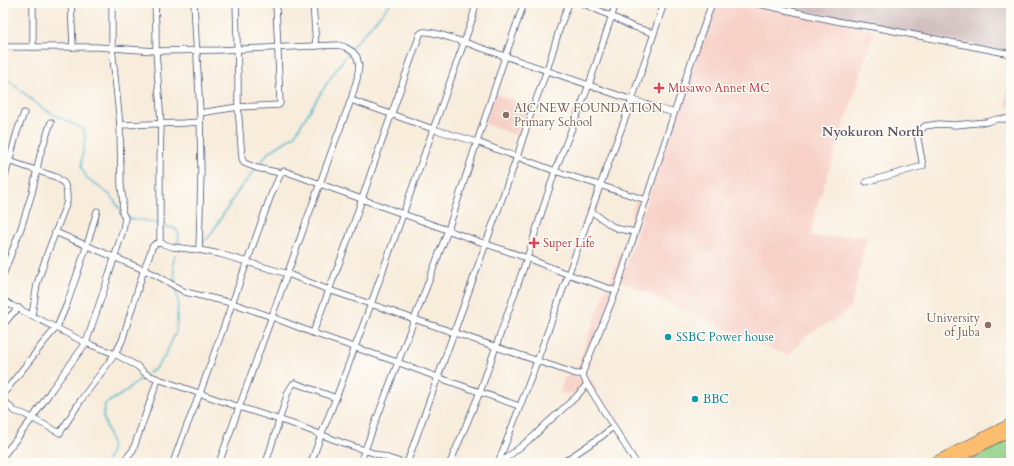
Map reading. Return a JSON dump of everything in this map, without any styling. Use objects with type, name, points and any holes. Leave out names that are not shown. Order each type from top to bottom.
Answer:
[{"type":"main road","points":[[932,463],[1011,423]]},
{"type":"main road","points":[[949,463],[1011,431]]},
{"type":"street","points":[[33,3],[33,47]]},
{"type":"street","points":[[70,3],[73,47]]},
{"type":"street","points":[[3,456],[32,419],[86,343],[123,230],[125,218],[122,212],[123,201],[121,186],[120,125],[112,48],[112,3]]},
{"type":"street","points":[[155,3],[156,51],[161,124],[160,244]]},
{"type":"street","points":[[194,3],[200,112],[201,172],[199,250]]},
{"type":"street","points":[[236,3],[238,107],[242,158],[244,164],[280,173],[284,171],[290,173],[616,291]]},
{"type":"street","points":[[200,112],[238,107],[280,105],[276,3]]},
{"type":"street","points":[[313,3],[316,46]]},
{"type":"street","points":[[311,463],[371,304],[472,20],[476,3]]},
{"type":"street","points":[[360,463],[448,230],[524,3]]},
{"type":"street","points":[[407,463],[517,157],[569,3]]},
{"type":"street","points":[[582,3],[631,26],[653,33]]},
{"type":"street","points":[[450,463],[480,392],[527,258],[555,171],[589,84],[616,3]]},
{"type":"street","points":[[499,463],[632,100],[664,3]]},
{"type":"street","points":[[636,463],[582,374],[616,291],[674,113],[712,3]]},
{"type":"street","points":[[754,3],[841,22],[1011,54]]},
{"type":"street","points":[[313,333],[422,32],[424,31],[441,34],[505,57],[674,113]]},
{"type":"street","points":[[3,47],[73,47],[156,51],[196,51],[338,45],[350,50],[357,57],[360,66],[351,100],[219,463]]},
{"type":"street","points":[[351,100],[433,129],[477,142],[555,171],[646,200]]},
{"type":"street","points":[[3,184],[24,113]]},
{"type":"street","points":[[866,182],[923,166],[916,134],[925,126],[939,124],[955,125],[987,122],[998,119],[1011,119]]},
{"type":"street","points":[[3,275],[21,228],[40,156],[51,122]]},
{"type":"street","points":[[120,125],[200,122]]},
{"type":"street","points":[[3,159],[56,177],[64,184],[66,188],[67,202],[37,284],[32,315]]},
{"type":"street","points":[[174,463],[280,173]]},
{"type":"street","points":[[3,394],[57,327],[67,304],[97,211]]},
{"type":"street","points":[[591,211],[612,226],[635,232]]},
{"type":"street","points":[[55,232],[114,258],[144,269],[185,292],[232,303],[397,362],[437,378],[520,406]]},
{"type":"street","points":[[3,400],[14,411],[24,414],[60,433],[81,400],[115,354],[122,341],[144,269],[152,247],[155,244],[220,254],[288,274],[329,290],[454,333],[576,374],[582,374]]},
{"type":"street","points":[[3,300],[86,343],[115,354],[137,366],[146,374],[158,379],[296,425],[365,451],[403,463]]},
{"type":"street","points":[[3,325],[19,308]]},
{"type":"street","points":[[122,463],[133,450],[158,379]]},
{"type":"street","points":[[266,463],[288,392],[293,384],[295,383],[336,398]]},
{"type":"street","points":[[499,463],[534,436],[577,396],[587,384]]},
{"type":"street","points":[[562,463],[614,428]]},
{"type":"shaded area","points":[[716,3],[751,3],[870,30],[873,35],[816,209],[811,237],[867,235],[854,294],[849,309],[831,323],[827,323],[805,337],[788,356],[621,281],[648,198]]},
{"type":"shaded area","points":[[769,3],[1011,3],[1011,52],[921,35]]},
{"type":"shaded area","points":[[1008,78],[1011,78],[1011,108],[1007,107],[1006,105]]},
{"type":"shaded area","name":"AIC NEW FOUNDATION Primary School","points":[[495,94],[529,107],[518,136],[484,123]]},
{"type":"shaded area","points":[[635,201],[640,202],[639,214],[614,286],[596,280],[597,277],[610,281],[623,247]]},
{"type":"shaded area","points":[[606,288],[614,291],[590,354],[581,368],[575,368],[579,364]]},
{"type":"shaded area","points":[[572,376],[591,381],[597,389],[591,397],[586,389],[574,394],[559,393],[565,377]]},
{"type":"green space","points":[[1011,438],[1011,463],[966,463]]},
{"type":"waterway","points":[[351,48],[391,3]]},
{"type":"waterway","points":[[258,166],[268,153],[294,136],[349,51]]},
{"type":"waterway","points":[[3,76],[42,108],[84,130],[85,137],[81,167],[87,178],[111,196],[120,209]]},
{"type":"waterway","points":[[202,243],[209,237],[240,188],[256,169]]},
{"type":"waterway","points":[[125,214],[131,219],[158,224]]},
{"type":"waterway","points":[[161,225],[176,229],[179,235],[178,245]]},
{"type":"waterway","points":[[175,255],[173,264],[176,285]]},
{"type":"waterway","points":[[148,373],[154,370],[165,356],[176,332],[178,303],[176,289]]},
{"type":"waterway","points":[[106,463],[112,445],[103,416],[105,404],[122,394],[145,375]]},
{"type":"place","name":"Musawo Annet MC","points":[[659,88]]},
{"type":"place","name":"AIC NEW FOUNDATION Primary School","points":[[506,115]]},
{"type":"place","name":"Super Life","points":[[534,243]]},
{"type":"place","name":"University of Juba","points":[[988,325]]},
{"type":"place","name":"SSBC Power house","points":[[668,337]]},
{"type":"place","name":"BBC","points":[[695,399]]},
{"type":"district","name":"Nyokuron North","points":[[873,132]]}]
